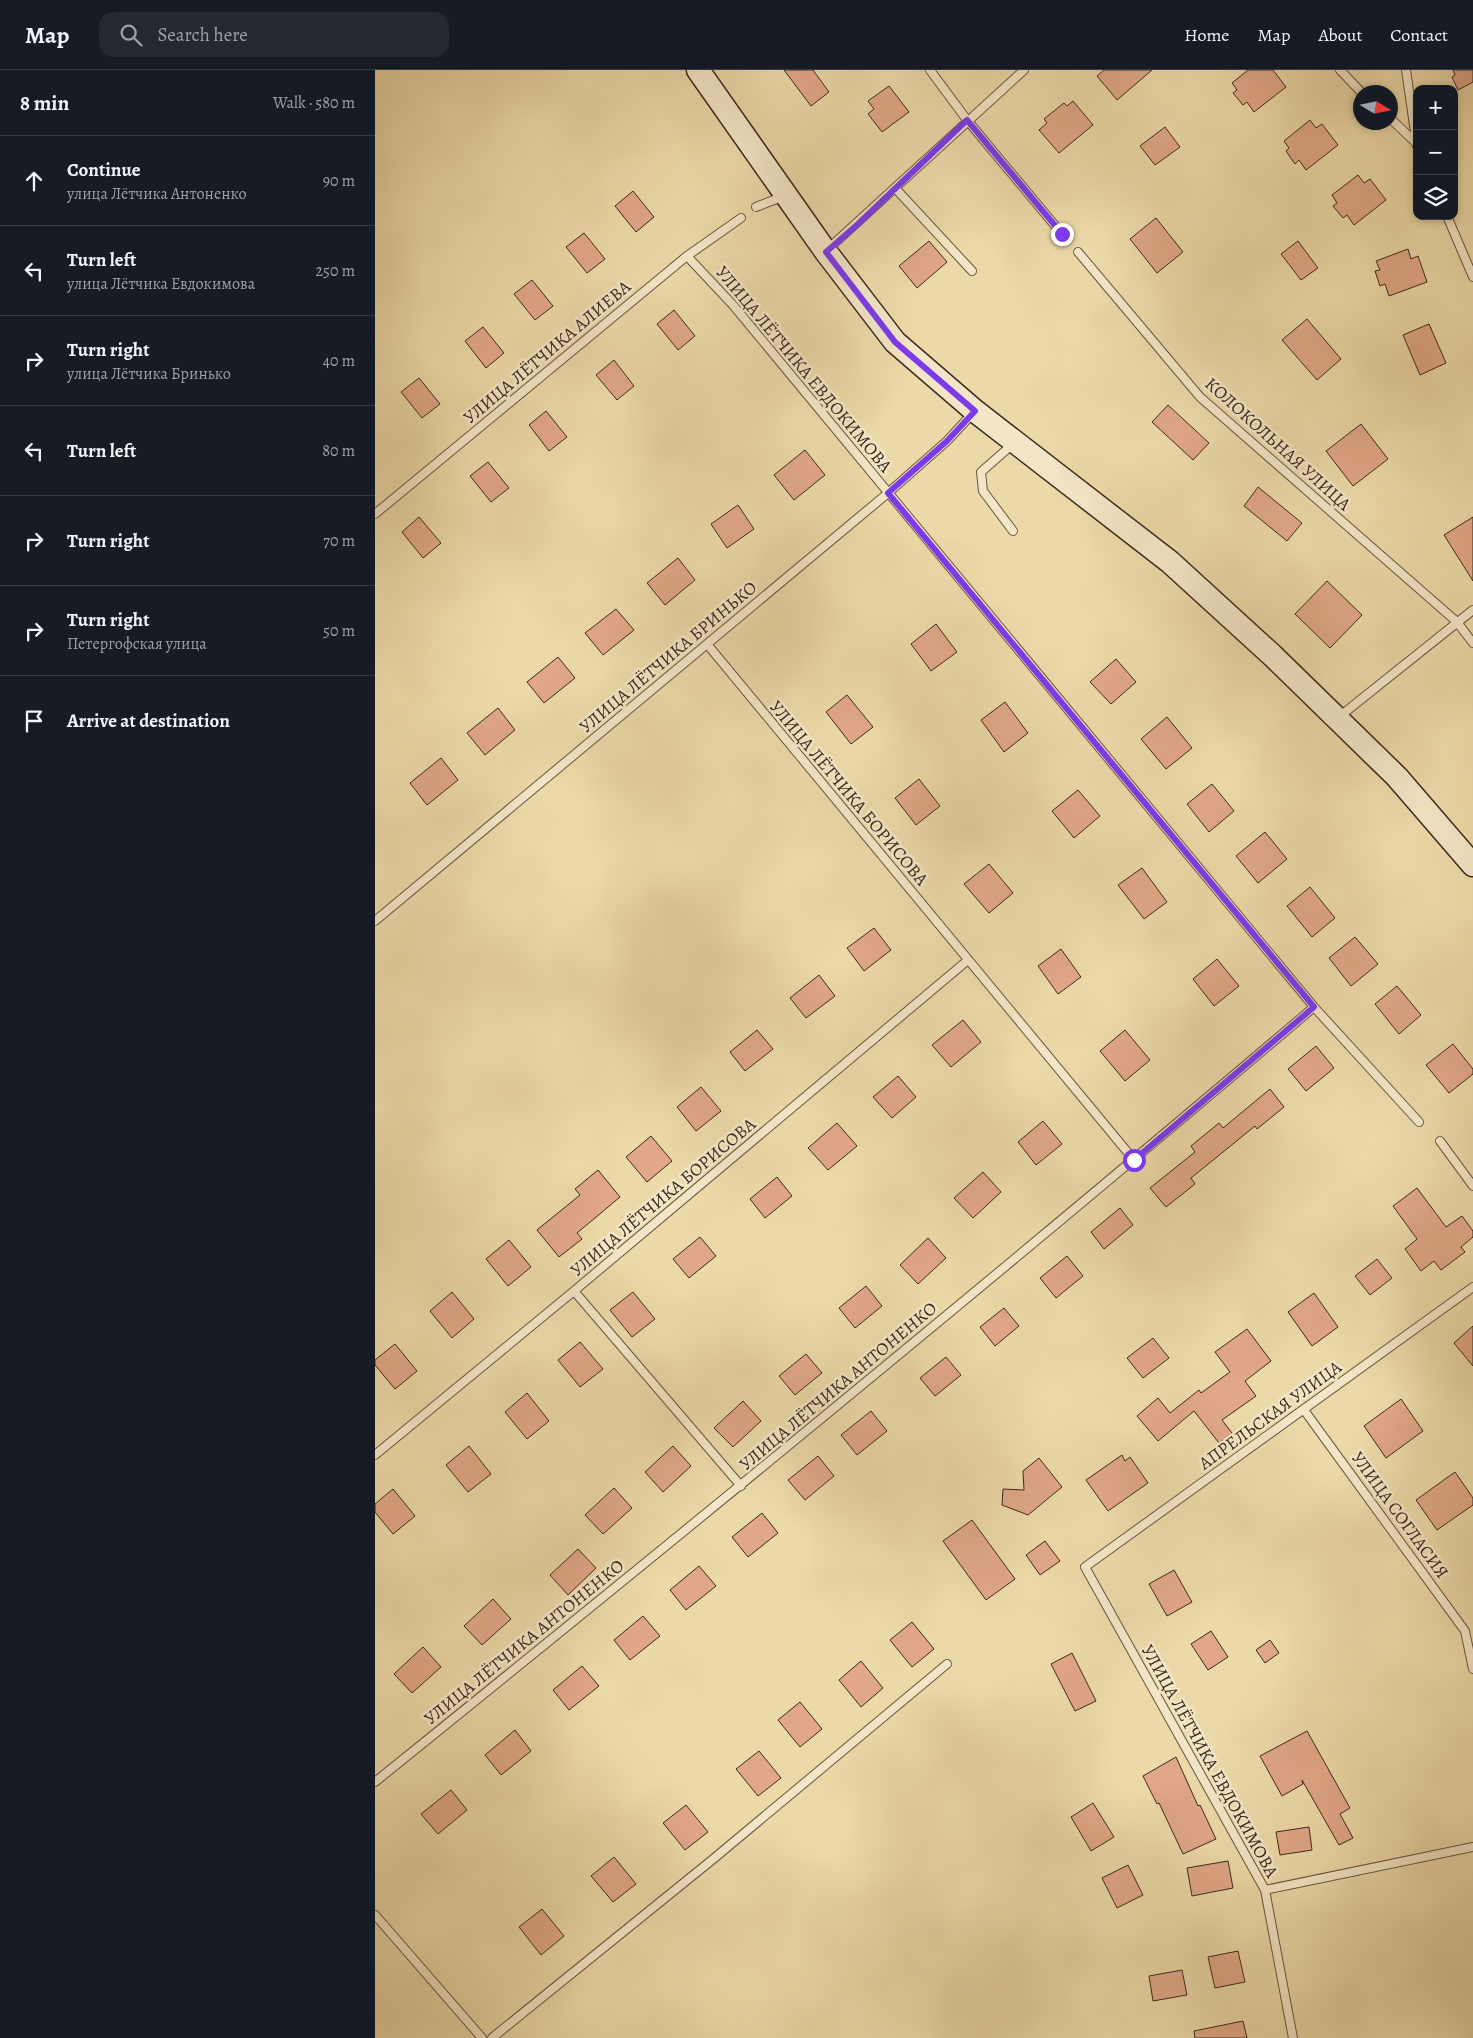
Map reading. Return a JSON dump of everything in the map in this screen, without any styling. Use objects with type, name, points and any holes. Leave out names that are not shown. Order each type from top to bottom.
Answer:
[{"type":"street","points":[[698,70],[826,252],[895,342],[975,411],[1170,562],[1273,656],[1397,777],[1473,866]]},
{"type":"lane","points":[[930,70],[967,120],[1062,234]]},
{"type":"lane","points":[[826,252],[967,120],[1024,70]]},
{"type":"lane","points":[[1340,70],[1354,85]]},
{"type":"lane","points":[[1406,70],[1414,130]]},
{"type":"lane","points":[[1398,126],[1413,141]]},
{"type":"lane","points":[[895,188],[972,271]]},
{"type":"lane","points":[[756,207],[786,195]]},
{"type":"lane","name":"УЛИЦА ЛЁТЧИКА АЛИЕВА","points":[[375,514],[687,256],[741,218]]},
{"type":"lane","points":[[1449,220],[1473,276]]},
{"type":"lane","name":"КОЛОКОЛЬНАЯ УЛИЦА","points":[[1078,252],[1200,397],[1457,622],[1473,642]]},
{"type":"lane","name":"УЛИЦА ЛЁТЧИКА ЕВДОКИМОВА","points":[[687,256],[733,305],[1314,1007],[1419,1122]]},
{"type":"lane","name":"УЛИЦА ЛЁТЧИКА БРИНЬКО","points":[[375,921],[888,493],[947,441],[975,411]]},
{"type":"lane","points":[[1013,531],[983,491],[981,472],[1015,441]]},
{"type":"lane","points":[[1337,718],[1473,610]]},
{"type":"lane","name":"УЛИЦА ЛЁТЧИКА БОРИСОВА","points":[[707,644],[1134,1160]]},
{"type":"lane","name":"УЛИЦА ЛЁТЧИКА БОРИСОВА","points":[[375,1455],[969,960]]},
{"type":"lane","name":"УЛИЦА ЛЁТЧИКА АНТОНЕНКО","points":[[375,1782],[741,1486],[1134,1160],[1314,1007]]},
{"type":"lane","points":[[1440,1141],[1473,1186]]},
{"type":"lane","name":"АПРЕЛЬСКАЯ УЛИЦА","points":[[1085,1567],[1473,1287]]},
{"type":"lane","points":[[574,1291],[741,1486]]},
{"type":"lane","name":"УЛИЦА СОГЛАСИЯ","points":[[1304,1410],[1465,1631],[1473,1670]]},
{"type":"lane","name":"УЛИЦА ЛЁТЧИКА ЕВДОКИМОВА","points":[[1085,1567],[1265,1890],[1293,2038]]},
{"type":"lane","points":[[492,2038],[712,1860],[947,1664]]},
{"type":"lane","points":[[1265,1890],[1473,1847]]},
{"type":"lane","points":[[375,1915],[482,2038]]},
{"type":"building","points":[[784,70],[813,70],[829,92],[811,106]]},
{"type":"building","points":[[1104,70],[1152,70],[1117,100],[1097,76]]},
{"type":"building","points":[[1248,70],[1273,70],[1286,87],[1254,112],[1247,102],[1243,105],[1233,93],[1237,90],[1232,83]]},
{"type":"building","points":[[1453,70],[1473,70],[1473,82],[1458,90],[1458,85],[1456,85],[1452,77],[1455,75]]},
{"type":"building","points":[[889,86],[909,112],[882,132],[868,114],[874,109],[868,101]]},
{"type":"building","points":[[1073,101],[1093,125],[1059,153],[1039,130],[1047,123],[1044,119],[1064,103],[1067,106]]},
{"type":"building","points":[[1310,120],[1316,128],[1322,124],[1338,145],[1306,170],[1299,160],[1295,164],[1286,151],[1289,148],[1284,141]]},
{"type":"building","points":[[1165,127],[1180,147],[1155,165],[1140,146]]},
{"type":"building","points":[[1358,175],[1364,183],[1370,179],[1386,200],[1354,225],[1347,215],[1343,218],[1333,206],[1337,203],[1332,195]]},
{"type":"building","points":[[633,191],[654,217],[636,232],[615,206]]},
{"type":"building","points":[[1156,218],[1183,252],[1157,273],[1130,239]]},
{"type":"building","points":[[584,233],[605,259],[587,273],[566,247]]},
{"type":"building","points":[[929,241],[947,262],[917,288],[899,266]]},
{"type":"building","points":[[1298,241],[1318,268],[1301,280],[1281,254]]},
{"type":"building","points":[[1408,249],[1411,259],[1418,256],[1427,282],[1389,296],[1385,284],[1380,286],[1375,271],[1380,270],[1376,261]]},
{"type":"building","points":[[532,280],[553,306],[535,320],[514,294]]},
{"type":"building","points":[[674,310],[695,336],[678,350],[657,324]]},
{"type":"building","points":[[1307,319],[1341,359],[1317,380],[1282,340]]},
{"type":"building","points":[[1429,324],[1446,363],[1420,375],[1403,335]]},
{"type":"building","points":[[483,327],[504,353],[486,368],[465,341]]},
{"type":"building","points":[[614,360],[634,386],[617,400],[596,375]]},
{"type":"building","points":[[419,378],[440,404],[422,418],[401,392]]},
{"type":"building","points":[[1168,405],[1209,443],[1193,460],[1152,422]]},
{"type":"building","points":[[546,411],[567,437],[549,451],[529,425]]},
{"type":"building","points":[[1361,424],[1388,459],[1353,486],[1326,451]]},
{"type":"building","points":[[805,450],[825,475],[794,500],[774,475]]},
{"type":"building","points":[[488,462],[509,488],[491,502],[470,476]]},
{"type":"building","points":[[1258,487],[1302,523],[1287,541],[1244,506]]},
{"type":"building","points":[[738,505],[754,529],[727,548],[711,524]]},
{"type":"building","points":[[419,517],[441,543],[423,558],[402,532]]},
{"type":"building","points":[[1473,517],[1473,581],[1444,535]]},
{"type":"building","points":[[678,558],[695,580],[665,605],[647,583]]},
{"type":"building","points":[[1327,581],[1362,615],[1330,648],[1295,614]]},
{"type":"building","points":[[616,609],[634,630],[603,655],[585,633]]},
{"type":"building","points":[[936,624],[957,652],[931,671],[911,644]]},
{"type":"building","points":[[558,657],[575,678],[544,703],[527,682]]},
{"type":"building","points":[[1116,659],[1136,682],[1111,704],[1090,682]]},
{"type":"building","points":[[847,695],[873,727],[851,744],[826,712]]},
{"type":"building","points":[[1005,702],[1028,733],[1004,752],[981,720]]},
{"type":"building","points":[[498,708],[515,730],[485,755],[467,733]]},
{"type":"building","points":[[1167,717],[1192,748],[1166,769],[1141,739]]},
{"type":"building","points":[[441,758],[458,780],[427,805],[410,783]]},
{"type":"building","points":[[919,779],[940,806],[916,825],[895,798]]},
{"type":"building","points":[[1212,784],[1234,811],[1209,832],[1187,804]]},
{"type":"building","points":[[1078,790],[1100,816],[1074,838],[1052,811]]},
{"type":"building","points":[[1265,832],[1287,859],[1258,883],[1236,856]]},
{"type":"building","points":[[989,864],[1013,893],[989,913],[964,884]]},
{"type":"building","points":[[1142,868],[1167,902],[1144,919],[1118,885]]},
{"type":"building","points":[[1310,887],[1335,918],[1312,937],[1287,906]]},
{"type":"building","points":[[874,928],[891,950],[864,971],[847,948]]},
{"type":"building","points":[[1355,937],[1378,964],[1351,986],[1329,958]]},
{"type":"building","points":[[1061,949],[1081,977],[1058,994],[1038,966]]},
{"type":"building","points":[[1217,959],[1239,986],[1214,1006],[1193,979]]},
{"type":"building","points":[[819,975],[835,996],[806,1018],[790,998]]},
{"type":"building","points":[[1397,986],[1421,1015],[1399,1034],[1375,1004]]},
{"type":"building","points":[[963,1020],[981,1042],[951,1067],[932,1045]]},
{"type":"building","points":[[757,1030],[773,1049],[745,1071],[730,1052]]},
{"type":"building","points":[[1125,1030],[1150,1060],[1125,1081],[1100,1051]]},
{"type":"building","points":[[1453,1044],[1473,1069],[1473,1074],[1449,1093],[1426,1065]]},
{"type":"building","points":[[1316,1046],[1334,1068],[1306,1091],[1288,1069]]},
{"type":"building","points":[[898,1076],[916,1097],[892,1118],[873,1097]]},
{"type":"building","points":[[701,1087],[721,1111],[696,1131],[677,1107]]},
{"type":"building","points":[[1270,1089],[1284,1107],[1257,1129],[1255,1126],[1191,1178],[1195,1184],[1166,1207],[1150,1188],[1195,1152],[1191,1146],[1219,1123],[1223,1128]]},
{"type":"building","points":[[1043,1121],[1062,1144],[1036,1165],[1018,1142]]},
{"type":"building","points":[[837,1123],[857,1146],[828,1170],[808,1148]]},
{"type":"building","points":[[651,1136],[672,1161],[647,1182],[626,1157]]},
{"type":"building","points":[[598,1170],[620,1197],[577,1233],[582,1239],[559,1257],[537,1230],[580,1195],[575,1189]]},
{"type":"building","points":[[983,1172],[1001,1192],[973,1218],[954,1198]]},
{"type":"building","points":[[777,1177],[792,1196],[765,1218],[750,1199]]},
{"type":"building","points":[[1417,1188],[1446,1227],[1462,1216],[1473,1231],[1473,1237],[1461,1247],[1465,1252],[1441,1270],[1434,1261],[1421,1271],[1405,1249],[1417,1239],[1393,1206]]},
{"type":"building","points":[[1120,1208],[1133,1225],[1104,1249],[1091,1232]]},
{"type":"building","points":[[700,1237],[716,1256],[689,1278],[673,1259]]},
{"type":"building","points":[[928,1238],[946,1258],[918,1284],[900,1265]]},
{"type":"building","points":[[509,1240],[531,1267],[508,1286],[486,1259]]},
{"type":"building","points":[[1067,1256],[1083,1276],[1056,1298],[1040,1278]]},
{"type":"building","points":[[1377,1259],[1392,1278],[1370,1295],[1355,1276]]},
{"type":"building","points":[[866,1286],[882,1306],[855,1328],[839,1308]]},
{"type":"building","points":[[452,1292],[474,1319],[452,1338],[430,1311]]},
{"type":"building","points":[[633,1292],[655,1319],[632,1337],[610,1310]]},
{"type":"building","points":[[1314,1293],[1338,1327],[1312,1346],[1288,1312]]},
{"type":"building","points":[[1004,1308],[1019,1326],[995,1346],[980,1327]]},
{"type":"building","points":[[1473,1326],[1473,1366],[1454,1343]]},
{"type":"building","points":[[1247,1329],[1271,1361],[1245,1381],[1256,1396],[1222,1420],[1232,1433],[1219,1443],[1194,1411],[1158,1441],[1137,1416],[1158,1398],[1170,1413],[1199,1390],[1201,1393],[1230,1372],[1215,1352]]},
{"type":"building","points":[[1153,1338],[1169,1358],[1143,1378],[1127,1358]]},
{"type":"building","points":[[580,1342],[603,1369],[580,1387],[558,1360]]},
{"type":"building","points":[[395,1344],[417,1371],[395,1389],[375,1365],[375,1360]]},
{"type":"building","points":[[806,1354],[822,1373],[795,1395],[779,1376]]},
{"type":"building","points":[[946,1357],[961,1375],[935,1396],[920,1378]]},
{"type":"building","points":[[527,1393],[549,1421],[527,1439],[505,1412]]},
{"type":"building","points":[[1401,1399],[1423,1431],[1386,1458],[1364,1426]]},
{"type":"building","points":[[743,1401],[761,1421],[733,1447],[714,1428]]},
{"type":"building","points":[[871,1411],[887,1431],[857,1455],[841,1435]]},
{"type":"building","points":[[469,1446],[491,1474],[468,1492],[446,1465]]},
{"type":"building","points":[[673,1446],[691,1466],[663,1492],[645,1472]]},
{"type":"building","points":[[1122,1455],[1125,1461],[1130,1457],[1148,1483],[1108,1511],[1086,1480]]},
{"type":"building","points":[[818,1456],[834,1476],[805,1500],[788,1480]]},
{"type":"building","points":[[1039,1458],[1062,1487],[1028,1515],[1002,1505],[1003,1489],[1024,1490],[1023,1471]]},
{"type":"building","points":[[1455,1472],[1473,1498],[1473,1505],[1437,1530],[1416,1500]]},
{"type":"building","points":[[614,1488],[632,1508],[603,1534],[585,1515]]},
{"type":"building","points":[[393,1489],[415,1516],[393,1534],[375,1512],[375,1504]]},
{"type":"building","points":[[762,1513],[778,1533],[748,1557],[732,1537]]},
{"type":"building","points":[[972,1520],[1015,1579],[986,1600],[943,1541]]},
{"type":"building","points":[[1045,1541],[1060,1561],[1040,1575],[1026,1555]]},
{"type":"building","points":[[578,1549],[596,1568],[568,1595],[550,1575]]},
{"type":"building","points":[[699,1566],[716,1586],[686,1610],[670,1590]]},
{"type":"building","points":[[1174,1570],[1192,1602],[1167,1616],[1149,1584]]},
{"type":"building","points":[[493,1599],[511,1619],[482,1645],[464,1626]]},
{"type":"building","points":[[643,1616],[660,1636],[630,1660],[614,1640]]},
{"type":"building","points":[[912,1622],[934,1649],[912,1667],[890,1640]]},
{"type":"building","points":[[1211,1631],[1228,1657],[1208,1670],[1191,1644]]},
{"type":"building","points":[[1270,1640],[1279,1653],[1265,1663],[1256,1650]]},
{"type":"building","points":[[423,1647],[441,1667],[412,1693],[394,1674]]},
{"type":"building","points":[[1072,1653],[1096,1701],[1075,1711],[1051,1664]]},
{"type":"building","points":[[861,1661],[883,1688],[861,1707],[839,1680]]},
{"type":"building","points":[[582,1666],[599,1686],[569,1710],[553,1690]]},
{"type":"building","points":[[800,1702],[822,1729],[800,1747],[778,1720]]},
{"type":"building","points":[[515,1730],[531,1751],[501,1775],[485,1755]]},
{"type":"building","points":[[1307,1731],[1350,1808],[1340,1814],[1353,1838],[1339,1845],[1302,1780],[1303,1784],[1282,1796],[1260,1756]]},
{"type":"building","points":[[759,1751],[781,1778],[758,1796],[736,1769]]},
{"type":"building","points":[[1176,1757],[1198,1806],[1200,1805],[1216,1839],[1183,1854],[1159,1803],[1157,1804],[1143,1776]]},
{"type":"building","points":[[451,1790],[467,1810],[438,1834],[421,1814]]},
{"type":"building","points":[[1093,1803],[1114,1837],[1091,1851],[1071,1817]]},
{"type":"building","points":[[686,1805],[708,1832],[685,1850],[663,1823]]},
{"type":"building","points":[[1309,1827],[1312,1850],[1280,1855],[1276,1832]]},
{"type":"building","points":[[614,1857],[636,1884],[613,1902],[591,1876]]},
{"type":"building","points":[[1228,1861],[1233,1888],[1192,1896],[1187,1868]]},
{"type":"building","points":[[1128,1865],[1143,1895],[1117,1908],[1102,1878]]},
{"type":"building","points":[[542,1909],[564,1936],[541,1955],[519,1927]]},
{"type":"building","points":[[1238,1951],[1245,1982],[1215,1988],[1208,1957]]},
{"type":"building","points":[[1182,1970],[1187,1995],[1153,2001],[1149,1976]]},
{"type":"building","points":[[1243,2021],[1247,2038],[1195,2038],[1194,2031]]},
{"type":"route","points":[[1062,234],[967,120],[826,252],[895,342],[975,411],[947,441],[888,493],[1314,1007],[1134,1160]]}]
